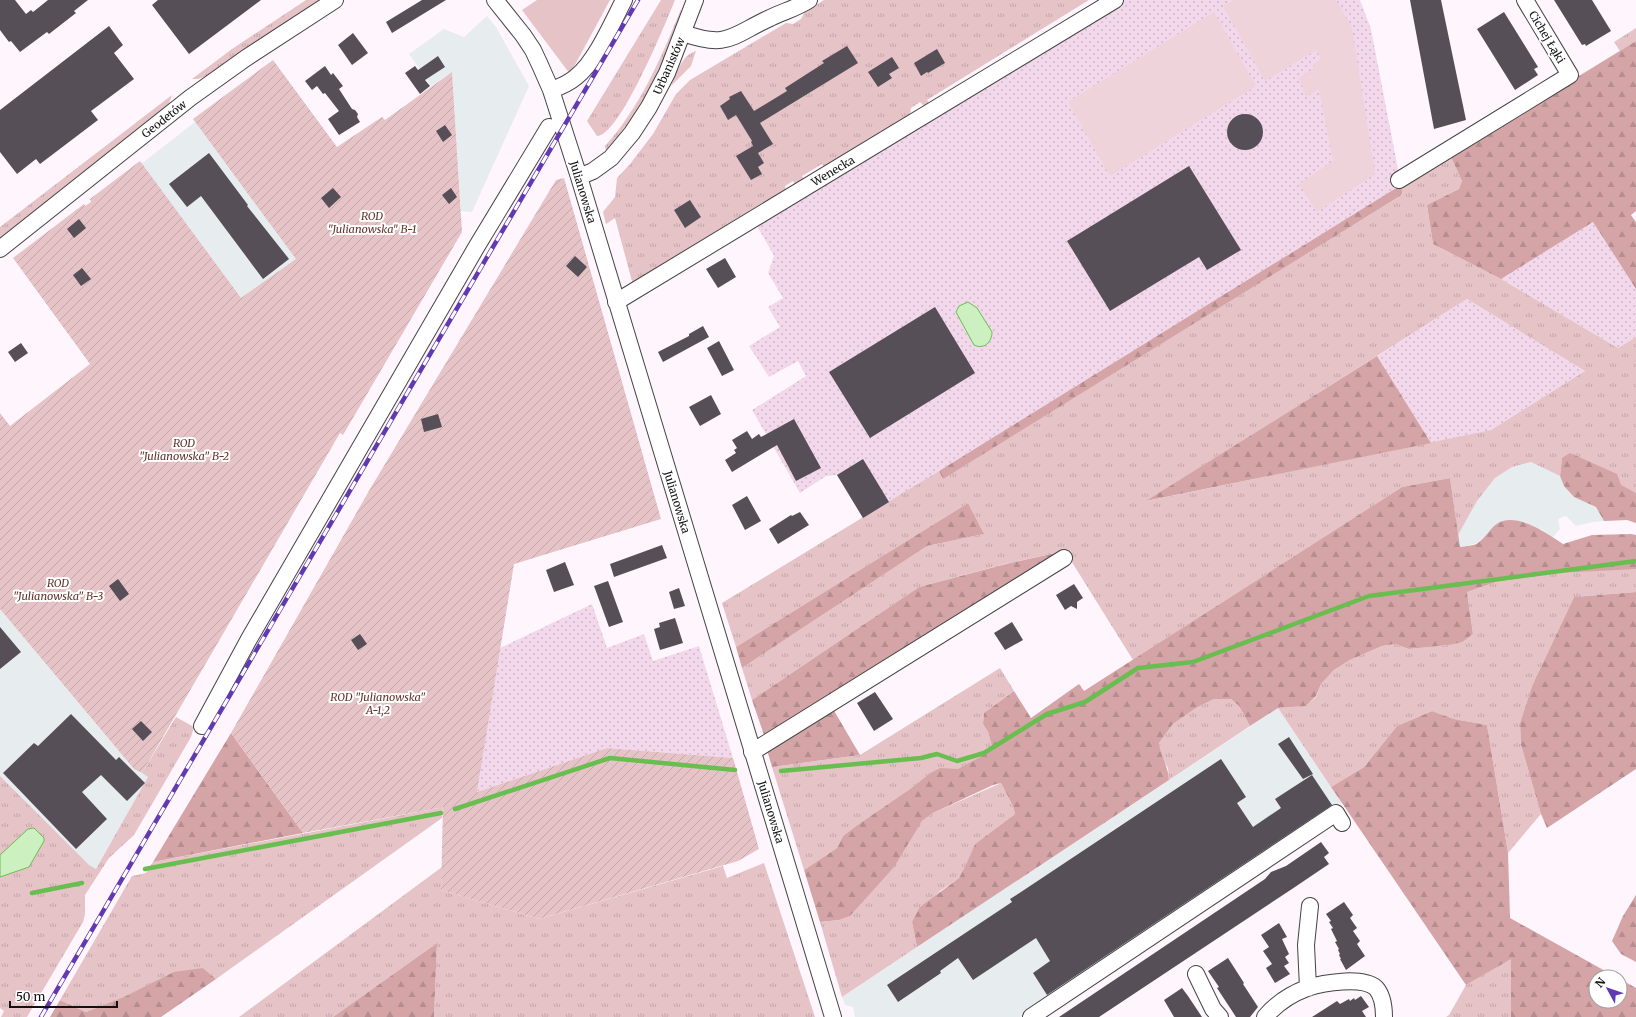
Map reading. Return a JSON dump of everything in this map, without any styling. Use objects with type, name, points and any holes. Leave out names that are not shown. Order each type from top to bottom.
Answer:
[{"type":"street","name":"Geodetów","points":[[0,249],[190,98],[246,58],[334,0]]},
{"type":"street","name":"Julianowska","points":[[495,0],[533,50],[551,90],[579,177],[833,1017]]},
{"type":"street","points":[[551,90],[570,81],[583,71],[601,45],[624,0]]},
{"type":"street","points":[[683,33],[696,0]]},
{"type":"street","name":"Urbanistów","points":[[579,177],[601,166],[611,158],[632,133],[659,90],[676,54],[683,33],[712,41],[720,41],[744,32],[767,19],[792,10],[809,0]]},
{"type":"street","name":"Wenecka","points":[[616,302],[1115,0]]},
{"type":"street","name":"Cichej Łąki","points":[[1399,180],[1570,74],[1525,0]]},
{"type":"street","points":[[202,726],[249,639],[477,246],[549,127]]},
{"type":"street","points":[[752,752],[1064,558]]},
{"type":"street","points":[[1031,1017],[1336,813],[1342,823]]},
{"type":"street","points":[[1308,988],[1306,945],[1310,906]]},
{"type":"street","points":[[1196,974],[1213,1009],[1220,1017]]},
{"type":"street","points":[[1264,1017],[1280,1002],[1308,988],[1355,981],[1376,988],[1381,996],[1384,1006],[1384,1017]]},
{"type":"shaded area","points":[[1122,0],[1360,0],[1371,29],[1401,185],[863,518],[837,475],[826,476],[800,493],[752,410],[806,376],[798,361],[769,377],[749,346],[780,327],[768,307],[783,298],[768,273],[774,256],[756,224]]},
{"type":"shaded area","points":[[1234,0],[1336,0],[1352,28],[1375,174],[1317,212],[1299,184],[1333,161],[1319,89],[1306,97],[1299,78],[1314,68],[1313,64],[1321,59],[1316,50],[1265,81],[1223,6]]},
{"type":"shaded area","points":[[1214,12],[1256,86],[1110,176],[1068,102]]},
{"type":"shaded area","points":[[487,16],[496,27],[529,86],[472,212],[461,211],[452,72],[431,86],[409,54],[444,29],[464,37]]},
{"type":"shaded area","points":[[195,122],[297,259],[241,299],[141,164]]},
{"type":"shaded area","points":[[1593,222],[1636,289],[1636,337],[1618,348],[1501,279]]},
{"type":"shaded area","points":[[1467,299],[1585,371],[1491,430],[1431,443],[1377,356]]},
{"type":"shaded area","points":[[968,302],[977,308],[992,332],[991,339],[984,346],[974,345],[956,312],[959,306]]},
{"type":"shaded area","points":[[1531,462],[1560,476],[1564,486],[1574,497],[1596,507],[1604,521],[1576,526],[1566,516],[1558,519],[1560,529],[1553,537],[1541,529],[1489,531],[1478,543],[1460,547],[1458,535],[1477,501],[1495,478],[1512,467]]},
{"type":"shaded area","points":[[592,604],[607,648],[644,634],[653,661],[699,646],[733,758],[607,748],[477,792],[500,648]]},
{"type":"shaded area","points":[[0,609],[134,769],[149,777],[96,869],[89,866],[0,776]]},
{"type":"shaded area","points":[[1278,708],[1342,803],[1020,1017],[855,1017],[853,1007],[845,1005],[842,997]]},
{"type":"shaded area","points":[[34,828],[44,838],[44,841],[29,867],[0,877],[0,855],[28,829]]},
{"type":"green space","points":[[306,0],[323,0],[205,79],[204,77],[192,79],[232,49]]},
{"type":"green space","points":[[537,0],[610,0],[570,74],[522,10]]},
{"type":"green space","points":[[661,0],[675,0],[652,53],[618,118],[607,131],[597,136],[587,121]]},
{"type":"green space","points":[[824,0],[1089,0],[927,100],[929,103],[924,106],[920,102],[911,108],[910,115],[825,167],[822,164],[802,176],[804,180],[795,185],[793,181],[785,186],[786,191],[633,285],[615,218],[606,224],[603,212],[615,197],[617,178],[653,134],[676,94],[690,80],[786,23],[793,24],[801,19],[804,13]]},
{"type":"green space","points":[[681,9],[679,20],[655,79],[628,123],[606,151],[605,146],[629,115],[649,81]]},
{"type":"green space","points":[[1636,28],[1636,41],[1620,51],[1614,42]]},
{"type":"green space","points":[[1636,41],[1636,211],[1631,215],[1636,222],[1636,289],[1593,222],[1501,279],[1433,244],[1427,205],[1459,189],[1462,181],[1450,155]]},
{"type":"green space","points":[[696,51],[691,66],[671,86],[683,61],[687,56]]},
{"type":"green space","points":[[273,60],[337,147],[382,117],[385,120],[452,72],[462,232],[343,435],[340,433],[142,773],[134,769],[0,609],[0,413],[10,426],[90,364],[13,258],[84,204],[85,206],[91,202],[90,199],[140,161],[241,298],[296,259],[193,119]]},
{"type":"green space","points":[[172,95],[168,106],[0,240],[0,227]]},
{"type":"green space","points":[[1450,155],[1462,181],[1459,189],[1427,205],[1433,244],[1501,279],[1618,348],[1636,337],[1636,493],[1562,458],[1560,476],[1531,462],[1512,467],[1495,478],[1477,501],[1458,535],[1450,478],[1402,487],[1133,660],[1065,551],[1005,564],[919,587],[752,700],[742,668],[927,546],[984,534],[968,503],[736,647],[722,603],[939,471],[943,478],[1400,196],[1401,185]],"holes":[[[1467,299],[1585,371],[1491,430],[1147,501]]]},
{"type":"green space","name":"ROD \"Julianowska\" A-1,2","points":[[564,178],[661,519],[514,564],[477,792],[607,748],[733,758],[759,849],[738,861],[539,919],[441,890],[443,806],[439,808],[303,833],[231,733],[370,489],[556,180]]},
{"type":"green space","points":[[1401,185],[1402,192],[1400,196],[943,479],[939,471]]},
{"type":"green space","points":[[1377,356],[1431,443],[1146,501]]},
{"type":"green space","points":[[1570,453],[1617,474],[1621,485],[1636,493],[1636,523],[1627,520],[1604,521],[1596,507],[1574,497],[1564,486],[1560,476],[1562,458]]},
{"type":"green space","points":[[1450,478],[1460,547],[1478,543],[1495,525],[1506,520],[1523,522],[1541,530],[1563,544],[1592,535],[1631,534],[1636,535],[1636,569],[1559,573],[1496,582],[1467,592],[1473,634],[1462,642],[1449,645],[1409,649],[1395,644],[1382,646],[1350,660],[1334,670],[1321,684],[1316,696],[1306,706],[1278,708],[1250,726],[1239,706],[1231,699],[1214,699],[1196,708],[1173,724],[1159,743],[1169,780],[917,947],[912,922],[920,907],[959,878],[975,844],[1015,814],[1013,806],[1001,783],[993,785],[933,813],[922,821],[894,867],[850,916],[839,920],[820,922],[804,870],[837,848],[843,836],[856,826],[929,774],[940,768],[958,769],[993,750],[988,732],[983,724],[984,713],[1014,691],[1031,718],[1079,684],[1084,691],[1402,487]]},
{"type":"green space","points":[[968,503],[984,534],[927,546],[742,668],[736,647]]},
{"type":"green space","points":[[1065,551],[765,738],[752,700],[919,587],[1006,564]]},
{"type":"green space","points":[[1636,568],[1636,592],[1574,597],[1532,686],[1520,723],[1521,745],[1541,814],[1508,853],[1487,725],[1454,719],[1432,711],[1397,726],[1364,767],[1331,787],[1278,708],[1306,706],[1316,697],[1321,684],[1334,670],[1350,660],[1382,646],[1395,644],[1409,649],[1449,645],[1473,634],[1467,592],[1496,582],[1559,573]]},
{"type":"green space","points":[[1636,592],[1636,769],[1547,828],[1541,814],[1521,745],[1520,723],[1532,686],[1574,597]]},
{"type":"green space","points":[[1000,668],[1014,691],[984,713],[983,724],[988,732],[993,750],[958,770],[929,774],[856,826],[843,836],[837,848],[804,870],[772,767],[860,755]]},
{"type":"green space","points":[[1214,699],[1231,699],[1239,706],[1250,726],[1169,780],[1168,768],[1161,756],[1159,743],[1173,724],[1196,708]]},
{"type":"green space","points":[[833,709],[860,755],[772,767],[767,750]]},
{"type":"green space","points":[[1432,711],[1454,719],[1487,725],[1508,853],[1510,918],[1602,969],[1588,969],[1588,1009],[1628,1009],[1628,984],[1636,988],[1636,1017],[1511,1017],[1511,959],[1466,985],[1331,787],[1364,767],[1397,726]]},
{"type":"green space","points":[[176,717],[194,727],[191,737],[134,835],[109,858],[85,895],[85,914],[83,922],[27,1017],[1,1017],[4,1011],[0,1008],[0,776],[89,865],[96,869],[148,777],[142,773]]},
{"type":"green space","points":[[231,733],[303,833],[153,862]]},
{"type":"green space","points":[[1001,783],[1013,806],[1015,814],[975,844],[967,865],[959,878],[940,891],[912,922],[917,947],[842,997],[820,922],[839,920],[850,916],[877,885],[922,821],[933,813]]},
{"type":"green space","points":[[443,805],[442,818],[216,979],[203,968],[86,1012],[60,1000],[132,876],[146,873],[153,862],[439,808]]},
{"type":"green space","points":[[764,863],[815,1017],[434,1017],[437,943],[333,1017],[239,1017],[442,867],[441,890],[539,919],[723,866],[727,878]]},
{"type":"green space","points":[[1636,895],[1636,962],[1621,954],[1612,941],[1623,916]]},
{"type":"green space","points":[[437,943],[434,1017],[333,1017]]},
{"type":"green space","points":[[1512,958],[1511,1017],[1446,1017],[1449,1015],[1466,985]]},
{"type":"green space","points":[[203,968],[216,979],[161,1017],[50,1017],[60,1000],[86,1012],[124,997],[174,972]]},
{"type":"building","points":[[0,0],[15,0],[26,14],[31,10],[33,12],[48,0],[88,0],[74,11],[76,13],[49,34],[47,32],[20,52],[11,41],[9,42],[0,30]]},
{"type":"building","points":[[158,0],[261,0],[189,54],[152,5]]},
{"type":"building","points":[[422,0],[446,0],[392,33],[386,22]]},
{"type":"building","points":[[1410,0],[1441,0],[1466,120],[1434,129]]},
{"type":"building","points":[[1554,0],[1592,0],[1611,31],[1586,46],[1585,44],[1582,45]]},
{"type":"building","points":[[1504,12],[1538,67],[1534,69],[1538,75],[1515,90],[1477,29]]},
{"type":"building","points":[[109,26],[123,45],[114,53],[134,79],[91,111],[98,120],[40,164],[36,159],[17,174],[0,152],[0,110]]},
{"type":"building","points":[[353,33],[368,53],[352,65],[338,45]]},
{"type":"building","points":[[847,46],[858,63],[760,123],[773,144],[758,153],[764,163],[758,167],[762,174],[751,180],[736,156],[753,146],[752,141],[736,115],[728,120],[720,106],[730,99],[729,97],[741,91],[754,111],[787,91],[785,88],[824,63],[822,61]]},
{"type":"building","points":[[937,49],[945,63],[921,76],[914,63]]},
{"type":"building","points":[[438,56],[445,67],[425,80],[430,86],[420,94],[405,73],[415,66],[418,70]]},
{"type":"building","points":[[892,57],[899,68],[889,74],[892,78],[878,87],[868,72]]},
{"type":"building","points":[[325,66],[331,75],[333,73],[343,86],[339,89],[352,109],[358,114],[357,117],[360,122],[339,135],[328,119],[339,111],[325,93],[323,94],[317,86],[312,90],[305,81]]},
{"type":"building","points":[[1249,114],[1258,119],[1262,125],[1262,139],[1258,145],[1249,150],[1241,150],[1232,145],[1228,139],[1227,128],[1232,119],[1238,115]]},
{"type":"building","points":[[445,125],[452,135],[443,142],[436,131]]},
{"type":"building","points":[[209,153],[248,205],[247,206],[289,259],[263,279],[201,196],[187,207],[169,184]]},
{"type":"building","points":[[1189,166],[1241,250],[1207,270],[1199,257],[1110,311],[1067,241]]},
{"type":"building","points":[[333,188],[341,197],[329,208],[321,198]]},
{"type":"building","points":[[451,188],[457,197],[449,204],[442,195]]},
{"type":"building","points":[[690,200],[701,217],[685,228],[674,210]]},
{"type":"building","points":[[79,219],[86,228],[74,238],[67,229]]},
{"type":"building","points":[[575,256],[587,267],[578,277],[566,266]]},
{"type":"building","points":[[725,258],[736,277],[718,288],[706,269]]},
{"type":"building","points":[[82,268],[91,279],[81,286],[73,275]]},
{"type":"building","points":[[935,307],[975,373],[870,438],[829,372]]},
{"type":"building","points":[[703,326],[709,337],[663,362],[658,352],[689,336],[689,334]]},
{"type":"building","points":[[719,341],[734,370],[722,376],[707,348]]},
{"type":"building","points":[[21,343],[28,353],[15,362],[8,352]]},
{"type":"building","points":[[711,395],[721,414],[700,426],[689,407]]},
{"type":"building","points":[[438,414],[442,427],[424,432],[421,419]]},
{"type":"building","points":[[794,419],[821,468],[796,481],[777,445],[732,472],[725,460],[736,453],[734,450],[737,448],[732,440],[747,431],[752,439],[759,434],[761,437]]},
{"type":"building","points":[[863,459],[889,502],[863,518],[837,475]]},
{"type":"building","points":[[747,496],[761,521],[745,530],[732,505]]},
{"type":"building","points":[[800,512],[809,525],[778,544],[769,529],[791,515],[792,516]]},
{"type":"building","points":[[662,545],[667,558],[614,577],[610,564]]},
{"type":"building","points":[[565,562],[574,585],[554,592],[546,570]]},
{"type":"building","points":[[118,579],[129,594],[120,601],[109,586]]},
{"type":"building","points":[[608,581],[623,622],[609,627],[594,586]]},
{"type":"building","points":[[1074,584],[1083,598],[1077,602],[1077,609],[1071,606],[1065,610],[1056,595]]},
{"type":"building","points":[[679,588],[685,606],[674,609],[669,592]]},
{"type":"building","points":[[675,618],[683,643],[660,650],[654,629],[660,627],[659,623]]},
{"type":"building","points":[[1012,622],[1023,640],[1005,650],[994,633]]},
{"type":"building","points":[[0,627],[21,652],[0,669]]},
{"type":"building","points":[[360,634],[367,644],[358,650],[351,640]]},
{"type":"building","points":[[875,692],[893,719],[874,731],[857,703]]},
{"type":"building","points":[[71,714],[116,760],[119,757],[145,783],[127,801],[101,775],[82,792],[107,819],[76,849],[3,773],[34,743],[38,746]]},
{"type":"building","points":[[141,721],[152,732],[143,741],[132,729]]},
{"type":"building","points":[[1289,737],[1313,774],[1303,779],[1278,744]]},
{"type":"building","points":[[1221,759],[1246,797],[1237,803],[1253,827],[1281,808],[1275,799],[1312,775],[1332,805],[1047,995],[1033,973],[1050,961],[1036,938],[973,980],[958,958],[940,971],[941,973],[898,1002],[887,985],[1012,902],[1010,899]]},
{"type":"building","points":[[1321,842],[1329,853],[1324,857],[1329,864],[1292,889],[1099,1017],[1059,1017],[1265,879],[1271,872],[1286,866]]},
{"type":"building","points":[[1344,902],[1353,915],[1350,918],[1357,928],[1353,931],[1360,941],[1357,944],[1365,956],[1346,970],[1340,959],[1339,949],[1335,942],[1337,941],[1331,929],[1333,928],[1329,922],[1331,921],[1326,914]]},
{"type":"building","points":[[1279,923],[1287,937],[1282,939],[1289,954],[1285,957],[1289,963],[1284,966],[1290,974],[1275,983],[1266,968],[1272,964],[1263,951],[1269,947],[1261,935]]},
{"type":"building","points":[[1228,958],[1258,1007],[1250,1017],[1236,1017],[1208,971]]},
{"type":"building","points":[[1182,988],[1202,1017],[1174,1017],[1164,1000]]},
{"type":"building","points":[[1361,996],[1369,1007],[1362,1011],[1366,1017],[1312,1017],[1337,1001],[1340,1004],[1349,999],[1350,1001],[1354,998],[1355,1000]]},
{"type":"waterway","points":[[781,771],[921,758],[937,754],[957,761],[984,753],[1047,714],[1085,702],[1138,668],[1193,662],[1369,596],[1636,561]]},
{"type":"waterway","points":[[455,809],[610,758],[735,770]]},
{"type":"waterway","points":[[145,869],[441,813]]},
{"type":"waterway","points":[[32,893],[82,883]]},
{"type":"railway","points":[[41,1017],[638,0]]},
{"type":"park label","name":"ROD \"Julianowska\" B-1","points":[[372,222]]},
{"type":"park label","name":"ROD \"Julianowska\" B-2","points":[[184,449]]},
{"type":"park label","name":"ROD \"Julianowska\" B-3","points":[[58,589]]}]
